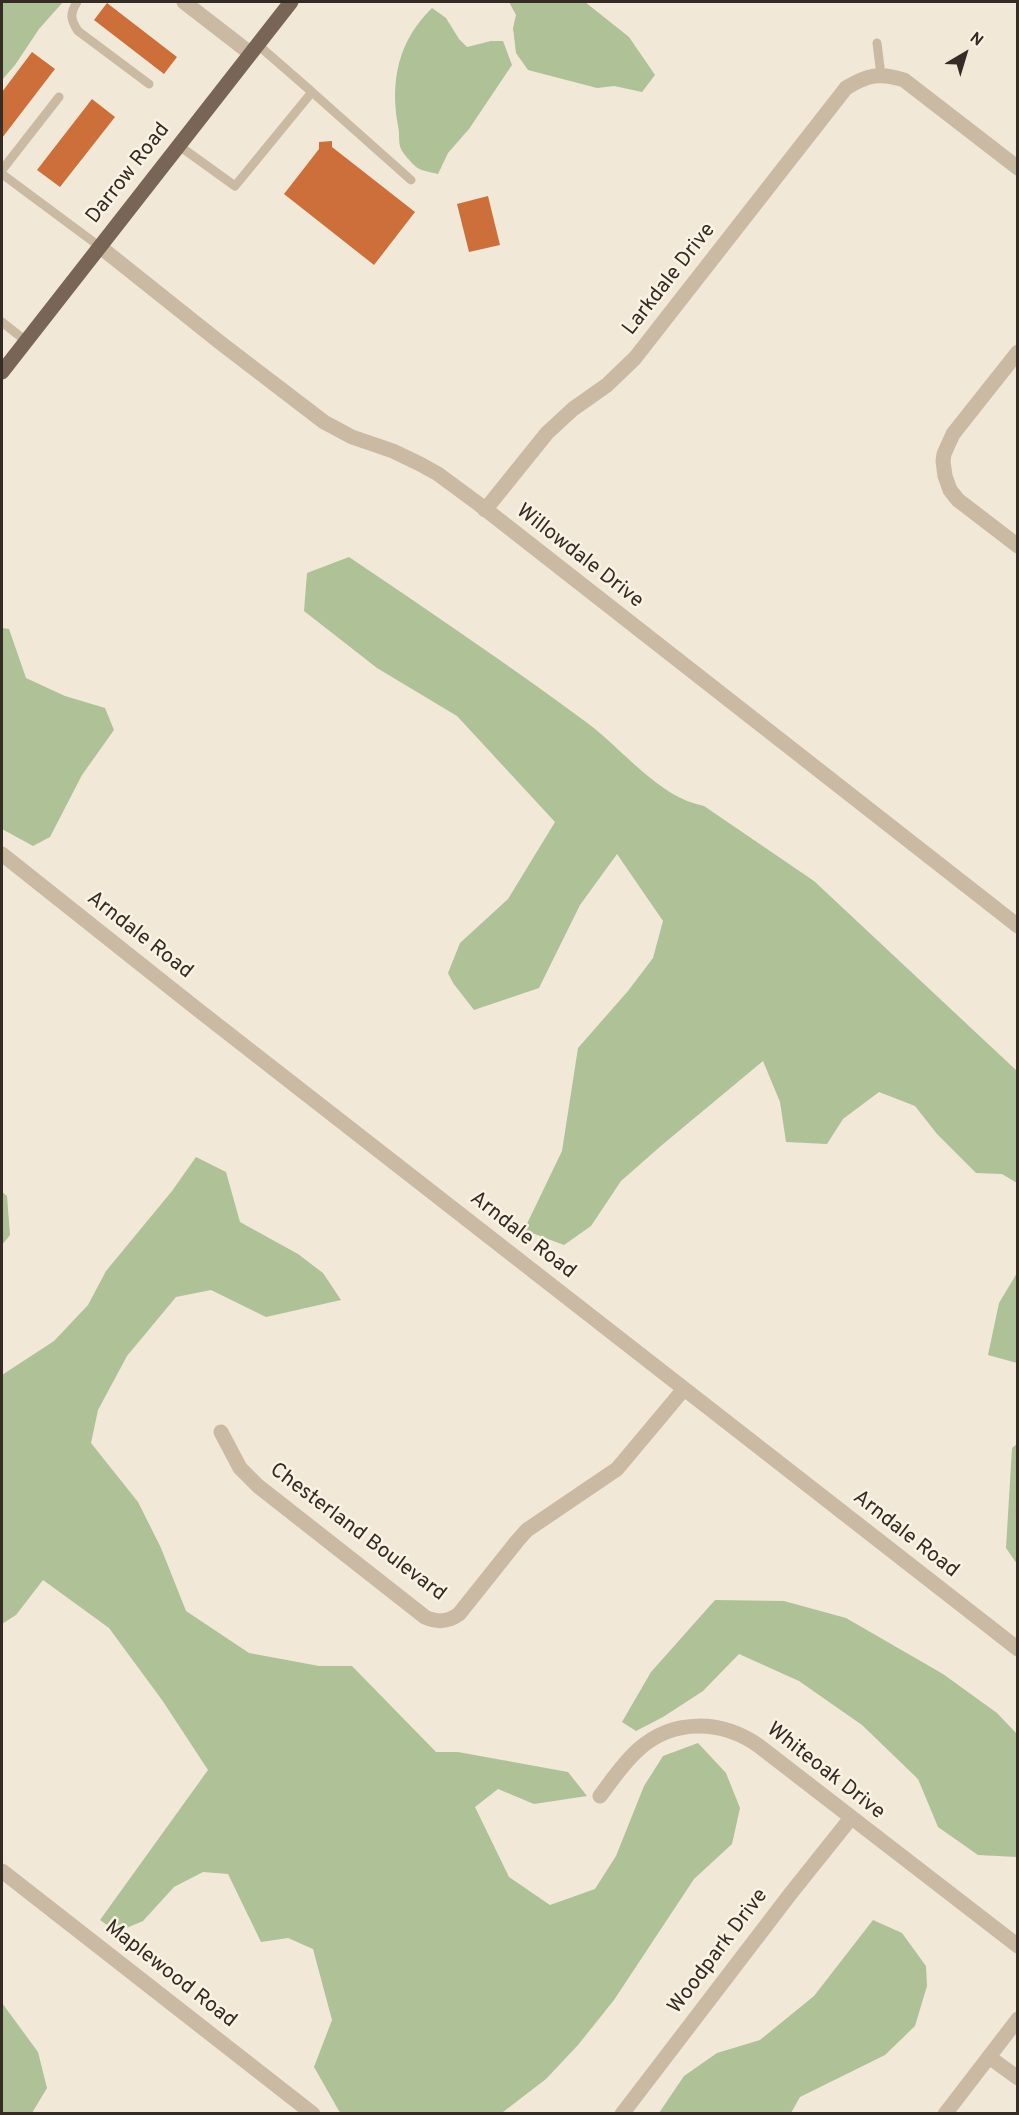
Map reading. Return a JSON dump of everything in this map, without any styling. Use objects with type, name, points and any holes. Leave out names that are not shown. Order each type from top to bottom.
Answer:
[{"type":"main road","name":"Darrow Road","points":[[2,372],[291,2]]},
{"type":"street","points":[[184,2],[253,48]]},
{"type":"street","points":[[882,75],[911,84],[1017,168]]},
{"type":"street","name":"Larkdale Drive","points":[[486,510],[547,433],[573,409],[607,385],[635,358],[846,88],[859,80],[882,75]]},
{"type":"street","name":"Willowdale Drive","points":[[99,246],[324,422],[351,437],[393,451],[438,474],[1017,926]]},
{"type":"street","points":[[1017,352],[953,434],[943,461],[950,490],[958,500],[1017,546]]},
{"type":"street","name":"Arndale Road","points":[[2,854],[1017,1649]]},
{"type":"street","name":"Chesterland Boulevard","points":[[221,1432],[240,1468],[258,1486],[425,1617],[442,1622],[459,1614],[527,1530],[617,1469],[684,1389]]},
{"type":"street","name":"Whiteoak Drive","points":[[600,1796],[637,1750],[661,1734],[683,1727],[724,1729],[748,1738],[1017,1946]]},
{"type":"street","name":"Woodpark Drive","points":[[622,2114],[851,1818]]},
{"type":"street","name":"Maplewood Road","points":[[2,1871],[313,2114]]},
{"type":"street","points":[[945,2114],[1017,2019]]},
{"type":"street","points":[[989,2057],[1017,2078]]},
{"type":"lane","points":[[77,2],[71,12],[72,22],[78,31],[149,84]]},
{"type":"lane","points":[[877,43],[882,75]]},
{"type":"lane","points":[[253,48],[312,92],[411,180]]},
{"type":"lane","points":[[178,145],[235,186],[312,92]]},
{"type":"lane","points":[[2,170],[59,97]]},
{"type":"lane","points":[[2,174],[99,246]]},
{"type":"lane","points":[[2,322],[26,341]]},
{"type":"green space","points":[[2,2],[63,2],[39,29],[2,80]]},
{"type":"green space","points":[[509,2],[585,2],[629,37],[655,75],[642,92],[614,86],[597,88],[528,70],[516,53],[513,28],[516,15]]},
{"type":"green space","points":[[432,8],[446,18],[467,47],[491,41],[503,41],[512,65],[469,129],[448,153],[438,174],[418,168],[402,151],[395,93],[399,62],[404,48],[420,21]]},
{"type":"green space","points":[[349,557],[586,722],[656,783],[687,801],[704,806],[814,881],[1017,1071],[1017,1183],[1002,1174],[976,1173],[937,1134],[915,1106],[879,1092],[843,1119],[827,1144],[786,1142],[780,1102],[763,1061],[621,1181],[591,1226],[564,1245],[524,1230],[562,1151],[578,1048],[628,991],[653,958],[663,921],[617,854],[580,905],[539,988],[474,1010],[448,973],[460,943],[508,899],[555,822],[457,716],[377,668],[304,611],[307,573]]},
{"type":"green space","points":[[2,628],[9,629],[26,678],[65,696],[105,708],[114,730],[82,775],[50,837],[33,846],[2,829]]},
{"type":"green space","points":[[196,1157],[226,1172],[240,1222],[298,1254],[323,1273],[341,1300],[266,1317],[211,1290],[176,1297],[127,1356],[98,1410],[91,1443],[138,1502],[161,1548],[186,1611],[249,1653],[319,1666],[352,1666],[436,1752],[458,1752],[568,1772],[587,1796],[534,1804],[498,1789],[475,1807],[509,1877],[550,1905],[595,1889],[616,1856],[644,1786],[663,1756],[698,1743],[726,1773],[740,1808],[732,1844],[694,1879],[614,2000],[578,2045],[546,2079],[503,2112],[343,2114],[339,2111],[314,2067],[332,2020],[313,1949],[288,1938],[261,1942],[228,1874],[203,1872],[174,1887],[143,1921],[117,1932],[100,1920],[208,1770],[162,1700],[109,1628],[43,1580],[16,1615],[2,1624],[2,1375],[54,1341],[88,1305],[106,1271],[172,1191]]},
{"type":"green space","points":[[2,1192],[7,1196],[10,1235],[2,1245]]},
{"type":"green space","points":[[1017,1273],[1017,1363],[988,1355],[999,1303]]},
{"type":"green space","points":[[1017,1444],[1017,1564],[1006,1548],[1012,1448]]},
{"type":"green space","points":[[715,1600],[784,1601],[846,1618],[943,1674],[997,1713],[1017,1734],[1017,1857],[978,1855],[938,1827],[918,1779],[862,1725],[799,1681],[739,1654],[703,1691],[663,1717],[636,1731],[622,1722],[651,1672]]},
{"type":"green space","points":[[873,1920],[902,1933],[926,1966],[927,1986],[915,2026],[885,2055],[800,2097],[791,2113],[659,2113],[684,2076],[717,2053],[760,2040],[814,1996]]},
{"type":"green space","points":[[2,2003],[38,2052],[47,2088],[32,2113],[2,2113]]},
{"type":"building","points":[[107,3],[177,57],[164,74],[94,20]]},
{"type":"building","points":[[32,52],[55,69],[2,138],[2,92]]},
{"type":"building","points":[[92,99],[115,117],[60,187],[37,170]]},
{"type":"building","points":[[332,141],[332,147],[415,212],[374,265],[284,194],[319,149],[319,142]]},
{"type":"building","points":[[488,196],[500,245],[469,252],[457,204]]}]
